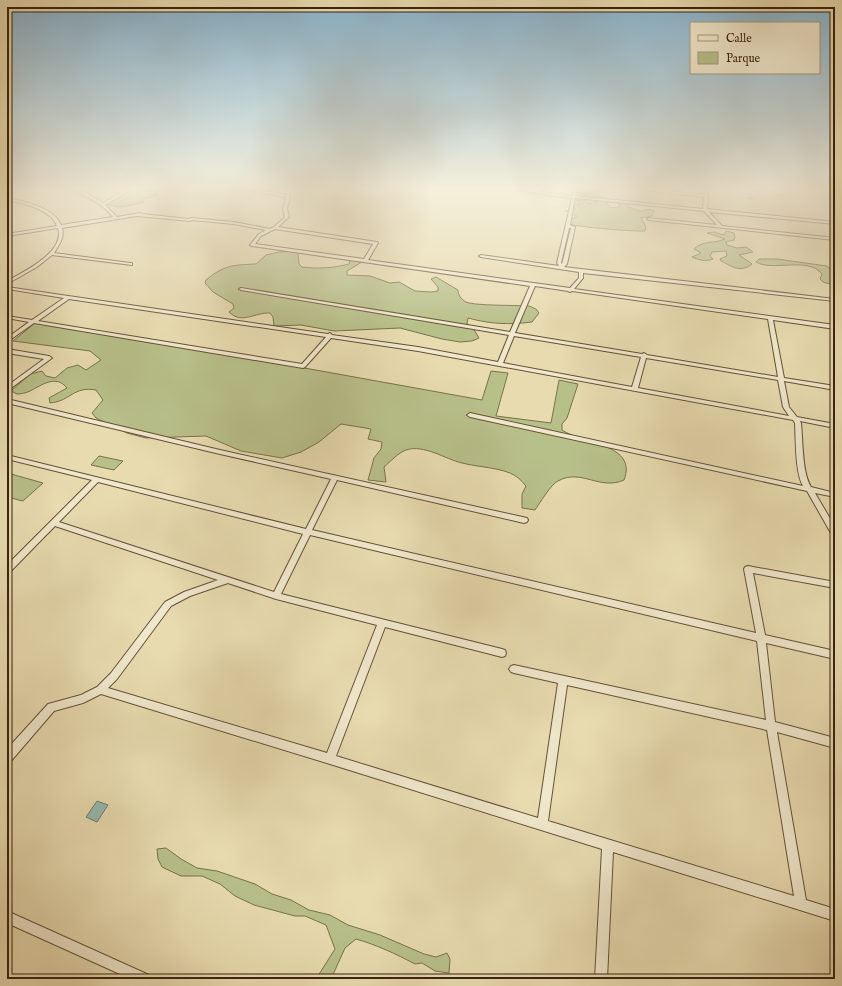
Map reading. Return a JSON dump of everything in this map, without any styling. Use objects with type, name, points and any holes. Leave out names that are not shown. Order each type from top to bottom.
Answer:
[{"type":"street","points":[[7,283],[51,254],[60,237],[60,234]]},
{"type":"street","points":[[263,234],[256,238],[252,245],[366,260],[570,291],[835,327]]},
{"type":"street","points":[[309,234],[376,243],[366,260]]},
{"type":"street","points":[[562,267],[559,263],[565,234]]},
{"type":"street","points":[[562,267],[565,263],[571,234]]},
{"type":"street","points":[[787,234],[835,239]]},
{"type":"street","points":[[51,254],[130,264]]},
{"type":"street","points":[[480,256],[581,271],[835,300]]},
{"type":"street","points":[[570,291],[581,278],[581,271]]},
{"type":"street","points":[[500,363],[511,333],[533,285]]},
{"type":"street","points":[[7,288],[330,335],[500,363],[835,426]]},
{"type":"street","points":[[241,289],[835,388]]},
{"type":"street","points":[[7,340],[68,297]]},
{"type":"street","points":[[7,317],[303,366],[330,335]]},
{"type":"street","points":[[770,318],[786,407],[798,423],[802,472],[810,490],[835,533]]},
{"type":"street","points":[[7,351],[49,358],[7,389]]},
{"type":"street","points":[[635,388],[644,355]]},
{"type":"street","points":[[7,401],[220,452],[524,520]]},
{"type":"street","points":[[470,415],[835,495]]},
{"type":"street","points":[[7,457],[308,532],[835,655]]},
{"type":"street","points":[[276,596],[335,477]]},
{"type":"street","points":[[7,570],[97,479]]},
{"type":"street","points":[[53,524],[276,596],[382,624],[502,653]]},
{"type":"street","points":[[801,904],[771,726],[761,637],[748,569],[835,585]]},
{"type":"street","points":[[7,757],[50,706],[83,699],[100,690],[114,676],[168,604],[187,594],[228,580]]},
{"type":"street","points":[[330,759],[382,624]]},
{"type":"street","points":[[514,669],[771,726],[835,743]]},
{"type":"street","points":[[542,825],[563,680]]},
{"type":"street","points":[[100,690],[330,759],[835,915]]},
{"type":"street","points":[[601,979],[608,845]]},
{"type":"street","points":[[7,917],[145,979]]},
{"type":"green space","points":[[710,234],[734,234],[734,240],[726,242],[727,245],[737,248],[746,247],[753,252],[739,255],[752,264],[748,267],[740,269],[721,261],[720,259],[727,256],[726,251],[712,252],[710,256],[713,259],[710,260],[702,260],[692,257],[701,253],[694,249],[697,246],[725,239]]},
{"type":"green space","points":[[295,251],[298,254],[299,264],[302,267],[320,268],[349,264],[351,258],[362,262],[347,271],[347,275],[370,276],[390,283],[399,282],[415,291],[431,292],[438,291],[438,287],[431,279],[436,277],[458,290],[460,297],[466,302],[487,305],[529,306],[536,309],[539,313],[532,322],[524,323],[492,323],[468,318],[467,324],[473,328],[479,338],[472,341],[460,342],[400,328],[334,331],[301,325],[274,326],[273,317],[270,313],[244,318],[234,316],[229,312],[234,308],[233,304],[213,292],[205,283],[206,280],[218,271],[229,267],[256,264],[266,255]]},
{"type":"green space","points":[[759,259],[777,259],[827,266],[835,272],[835,283],[823,282],[820,279],[822,274],[816,269],[808,266],[763,265],[756,262]]},
{"type":"green space","points":[[35,323],[310,369],[482,400],[491,371],[508,373],[496,416],[551,423],[559,380],[578,384],[567,418],[562,424],[562,430],[571,435],[616,452],[623,459],[626,468],[624,480],[615,483],[607,483],[575,477],[566,478],[558,481],[552,486],[535,510],[522,508],[522,494],[526,486],[519,478],[512,474],[498,469],[462,463],[427,450],[413,449],[403,451],[384,467],[386,482],[368,480],[374,458],[381,449],[382,442],[368,439],[371,429],[341,424],[319,442],[301,452],[282,458],[241,451],[206,436],[146,438],[127,433],[96,418],[92,413],[103,400],[96,390],[82,390],[63,400],[50,403],[49,398],[67,388],[63,384],[54,381],[49,382],[28,392],[20,394],[11,391],[30,374],[42,371],[46,376],[55,378],[67,368],[78,365],[86,370],[101,360],[90,351],[13,341]]},
{"type":"green space","points":[[99,456],[123,461],[114,470],[91,465]]},
{"type":"green space","points":[[11,474],[43,483],[23,501],[7,497],[7,478]]},
{"type":"green space","points":[[166,848],[197,868],[217,871],[255,884],[272,894],[291,900],[309,910],[330,915],[348,925],[380,935],[424,954],[436,957],[447,953],[450,959],[449,973],[435,971],[422,963],[415,964],[386,950],[356,939],[345,948],[331,979],[316,979],[335,949],[326,925],[305,916],[295,916],[254,905],[235,896],[220,884],[202,876],[181,876],[162,867],[158,859],[157,849]]},
{"type":"water","points":[[97,801],[108,805],[97,822],[86,817]]}]
